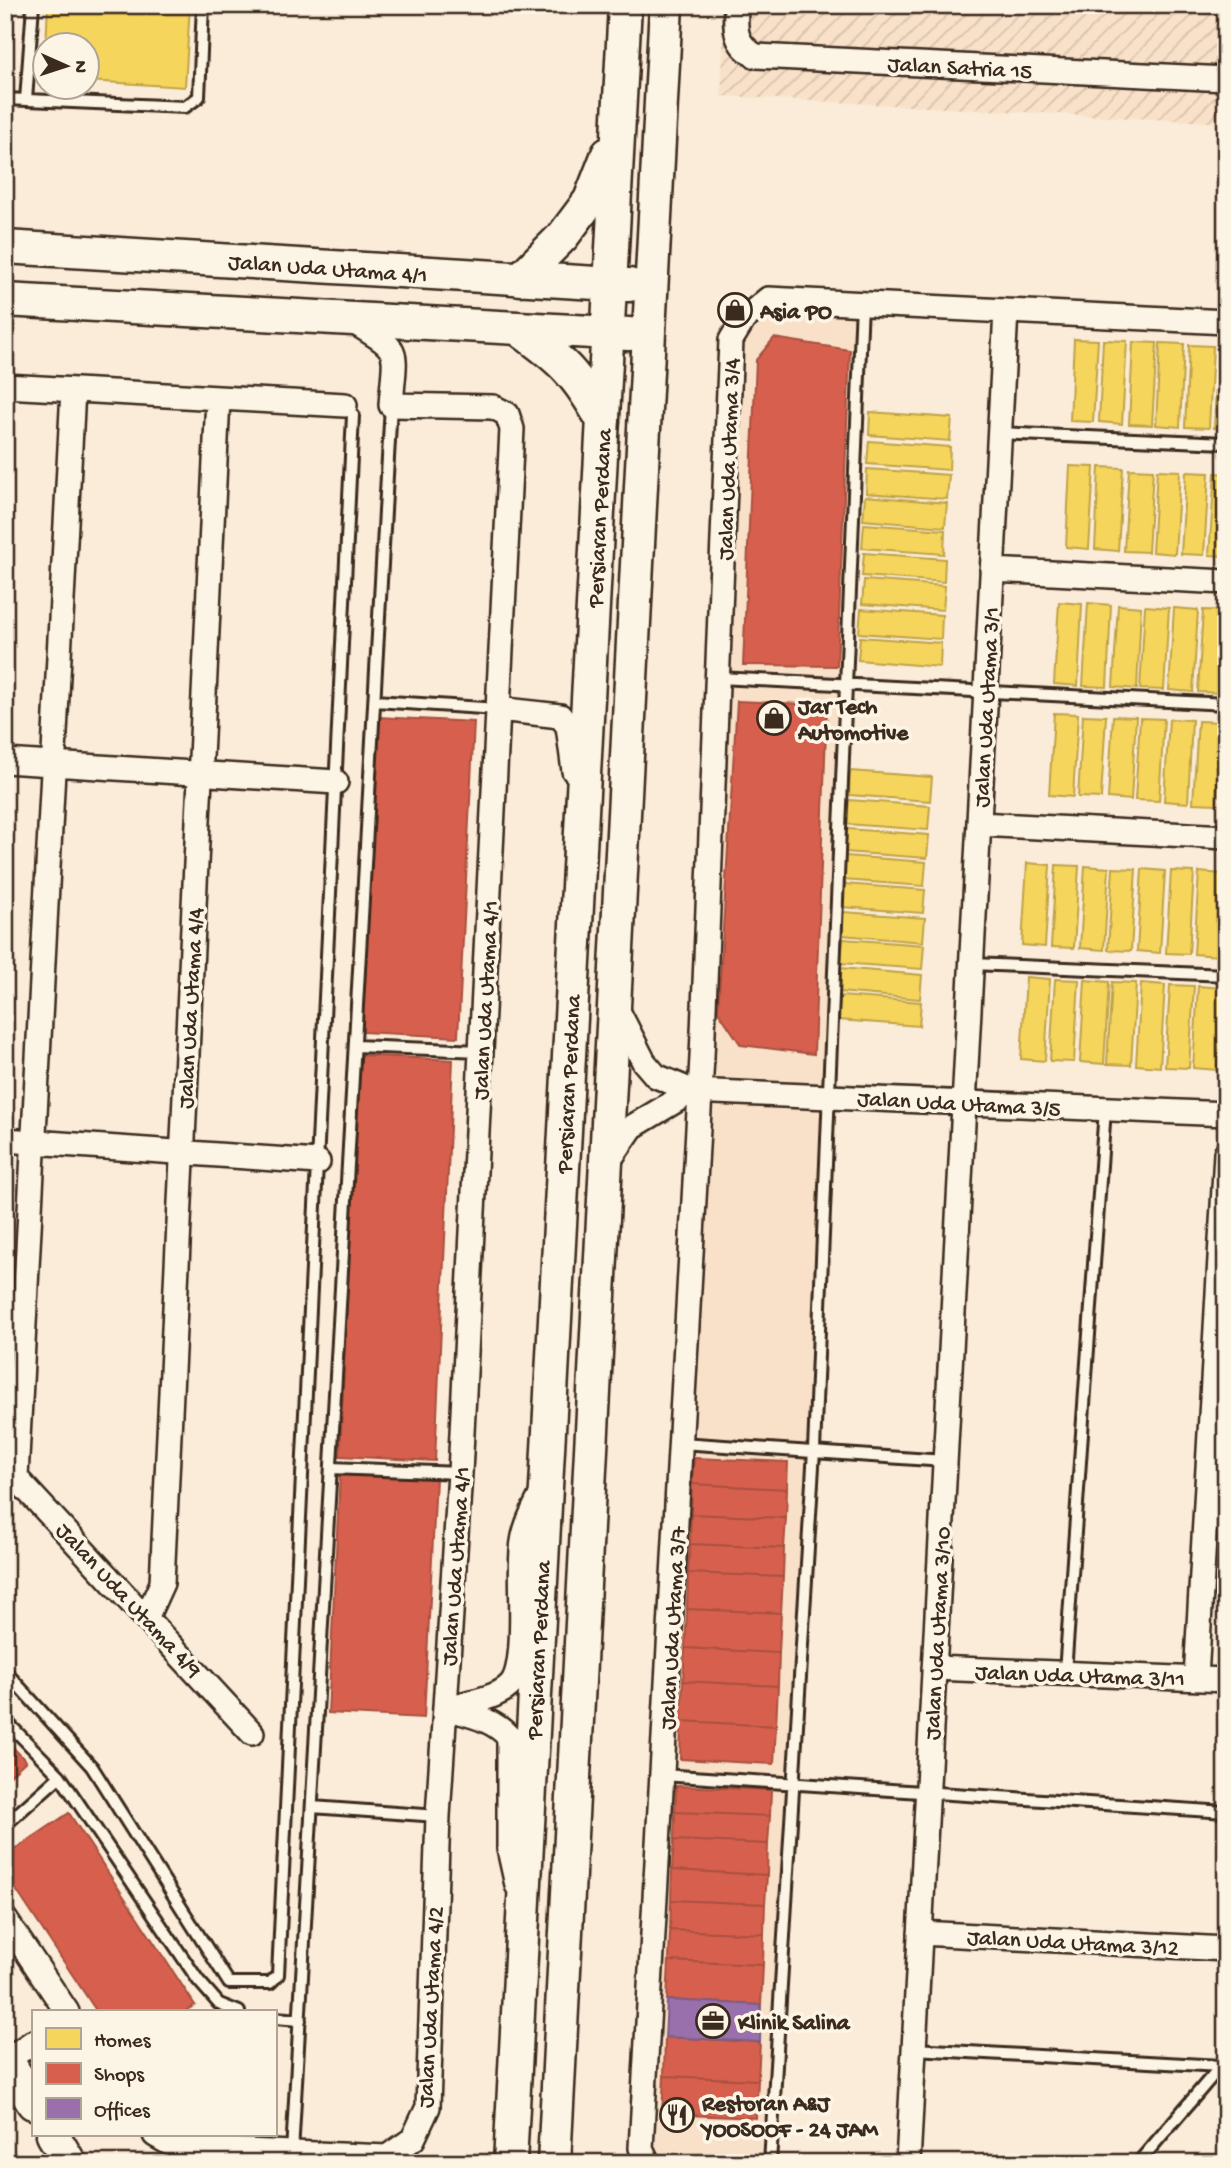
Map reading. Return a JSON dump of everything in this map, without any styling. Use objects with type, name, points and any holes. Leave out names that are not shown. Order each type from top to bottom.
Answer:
[{"type":"main road","name":"Persiaran Perdana","points":[[510,2163],[625,5]]},
{"type":"main road","name":"Persiaran Perdana","points":[[554,2163],[612,999],[666,5]]},
{"type":"main road","points":[[520,279],[563,236],[590,200],[618,126]]},
{"type":"main road","name":"Jalan Uda Utama 4/1","points":[[5,247],[651,287]]},
{"type":"main road","points":[[5,300],[648,335]]},
{"type":"main road","points":[[517,328],[554,354],[581,382],[603,421]]},
{"type":"main road","points":[[6,2058],[32,2101]]},
{"type":"main road","points":[[54,2136],[70,2163]]},
{"type":"street","name":"Jalan Satria 15","points":[[736,5],[734,34],[743,49],[756,56],[1226,79]]},
{"type":"street","name":"Jalan Uda Utama 3/4","points":[[696,1091],[719,678],[731,340],[744,319],[768,299],[1226,322]]},
{"type":"street","name":"Jalan Uda Utama 3/1","points":[[964,1102],[1006,311]]},
{"type":"street","points":[[348,318],[389,342],[394,351],[391,405]]},
{"type":"street","points":[[5,386],[345,405]]},
{"type":"street","points":[[11,1471],[34,1142],[73,390]]},
{"type":"street","name":"Jalan Uda Utama 4/4","points":[[147,1616],[162,1583],[218,398]]},
{"type":"street","name":"Jalan Uda Utama 4/1","points":[[391,405],[493,407],[507,414],[511,421],[460,1473],[438,1816]]},
{"type":"street","points":[[992,570],[1226,582]]},
{"type":"street","points":[[498,709],[560,716],[568,726],[581,826]]},
{"type":"street","points":[[5,761],[335,782]]},
{"type":"street","points":[[979,824],[1226,837]]},
{"type":"street","points":[[612,999],[644,1062],[656,1076],[696,1091]]},
{"type":"street","points":[[605,1166],[632,1127],[696,1091]]},
{"type":"street","name":"Jalan Uda Utama 3/5","points":[[696,1091],[1226,1114]]},
{"type":"street","name":"Jalan Uda Utama 3/7","points":[[649,2163],[641,2148],[681,1443],[696,1091]]},
{"type":"street","name":"Jalan Uda Utama 3/10","points":[[908,2163],[964,1102]]},
{"type":"street","points":[[5,1140],[317,1162]]},
{"type":"street","points":[[1196,1678],[1226,1153]]},
{"type":"street","name":"Jalan Uda Utama 4/9","points":[[11,1471],[252,1733]]},
{"type":"street","points":[[446,1709],[509,1686],[516,1675],[524,1537],[526,1525],[546,1484]]},
{"type":"street","name":"Jalan Uda Utama 3/11","points":[[934,1668],[1226,1680]]},
{"type":"street","points":[[446,1709],[499,1726],[509,1737],[509,1849],[523,1918]]},
{"type":"street","name":"Jalan Uda Utama 4/2","points":[[157,2136],[178,2148],[212,2142],[292,2153],[387,2157],[413,2139],[428,2107],[438,1816]]},
{"type":"street","points":[[5,1919],[66,2010]]},
{"type":"street","name":"Jalan Uda Utama 3/12","points":[[920,1933],[1226,1949]]},
{"type":"street","points":[[6,2058],[32,2043]]},
{"type":"lane","points":[[26,100],[33,5]]},
{"type":"lane","points":[[5,99],[185,107],[199,97],[203,5]]},
{"type":"lane","points":[[770,2163],[791,1784],[814,1450],[831,1097],[862,303]]},
{"type":"lane","points":[[5,1671],[92,1767],[229,1983],[270,1983],[278,1975],[353,415],[345,405]]},
{"type":"lane","points":[[292,2153],[391,405]]},
{"type":"lane","points":[[999,433],[1226,443]]},
{"type":"lane","points":[[719,678],[1226,704]]},
{"type":"lane","points":[[374,701],[498,709]]},
{"type":"lane","points":[[972,964],[1226,975]]},
{"type":"lane","points":[[355,1046],[481,1051]]},
{"type":"lane","points":[[1065,1673],[1105,1109]]},
{"type":"lane","points":[[681,1443],[945,1461]]},
{"type":"lane","points":[[331,1468],[460,1473]]},
{"type":"lane","points":[[5,1720],[60,1776],[219,2008]]},
{"type":"lane","points":[[662,1775],[1226,1812]]},
{"type":"lane","points":[[5,1825],[60,1776]]},
{"type":"lane","points":[[312,1807],[438,1816]]},
{"type":"lane","points":[[276,2018],[300,2020]]},
{"type":"lane","points":[[914,2049],[1223,2063]]},
{"type":"lane","points":[[1138,2163],[1223,2063]]},
{"type":"shaded area","points":[[725,5],[1226,5],[1226,123],[721,96]]},
{"type":"shaded area","points":[[772,311],[869,312],[834,1164],[778,2163],[745,2163],[671,2160],[656,2156],[651,2147],[742,346],[751,326]]},
{"type":"building: Homes","points":[[48,5],[190,5],[185,87],[102,82],[102,32],[47,32]]},
{"type":"building: Homes","points":[[1074,339],[1098,340],[1093,422],[1070,421]]},
{"type":"building: Homes","points":[[1103,340],[1127,341],[1122,424],[1099,422]]},
{"type":"building: Homes","points":[[1133,342],[1157,343],[1152,425],[1129,424]]},
{"type":"building: Homes","points":[[1160,343],[1184,344],[1180,427],[1156,425]]},
{"type":"building: Homes","points":[[1189,345],[1213,346],[1209,428],[1185,427]]},
{"type":"building: Homes","points":[[1218,346],[1226,347],[1226,429],[1214,428]]},
{"type":"building: Homes","points":[[870,412],[952,418],[950,441],[869,435]]},
{"type":"building: Homes","points":[[869,441],[950,447],[949,470],[867,464]]},
{"type":"building: Homes","points":[[1070,466],[1094,467],[1089,549],[1066,547]]},
{"type":"building: Homes","points":[[1099,467],[1123,468],[1118,551],[1095,549]]},
{"type":"building: Homes","points":[[867,469],[949,475],[947,499],[866,493]]},
{"type":"building: Homes","points":[[1129,469],[1153,470],[1148,552],[1124,551]]},
{"type":"building: Homes","points":[[1157,470],[1180,471],[1175,554],[1152,552]]},
{"type":"building: Homes","points":[[1186,472],[1209,473],[1204,555],[1181,554]]},
{"type":"building: Homes","points":[[1215,473],[1226,474],[1226,556],[1209,555]]},
{"type":"building: Homes","points":[[865,496],[947,503],[945,527],[863,520]]},
{"type":"building: Homes","points":[[864,524],[945,530],[944,554],[862,548]]},
{"type":"building: Homes","points":[[864,553],[945,559],[944,582],[862,576]]},
{"type":"building: Homes","points":[[864,580],[945,586],[943,610],[862,604]]},
{"type":"building: Homes","points":[[1059,602],[1082,604],[1078,686],[1054,684]]},
{"type":"building: Homes","points":[[1088,603],[1111,605],[1107,687],[1083,686]]},
{"type":"building: Homes","points":[[1118,605],[1141,607],[1137,689],[1113,687]]},
{"type":"building: Homes","points":[[1145,606],[1169,608],[1164,690],[1140,689]]},
{"type":"building: Homes","points":[[1174,608],[1198,610],[1193,692],[1169,690]]},
{"type":"building: Homes","points":[[861,609],[942,615],[941,639],[859,633]]},
{"type":"building: Homes","points":[[1203,610],[1226,611],[1222,693],[1198,692]]},
{"type":"building: Homes","points":[[860,637],[941,643],[940,667],[858,660]]},
{"type":"building: Homes","points":[[1054,713],[1078,714],[1073,797],[1049,795]]},
{"type":"building: Homes","points":[[1083,715],[1106,716],[1101,798],[1078,797]]},
{"type":"building: Homes","points":[[1113,716],[1136,717],[1131,800],[1108,798]]},
{"type":"building: Homes","points":[[1140,718],[1164,719],[1159,801],[1135,800]]},
{"type":"building: Homes","points":[[1169,719],[1192,720],[1188,803],[1164,801]]},
{"type":"building: Homes","points":[[1198,721],[1221,722],[1217,804],[1193,803]]},
{"type":"building: Homes","points":[[1226,727],[1226,804],[1221,804]]},
{"type":"building: Homes","points":[[850,771],[932,777],[930,801],[849,795]]},
{"type":"building: Homes","points":[[849,800],[930,806],[928,830],[847,824]]},
{"type":"building: Homes","points":[[847,829],[929,835],[927,858],[845,852]]},
{"type":"building: Homes","points":[[845,856],[926,862],[924,886],[843,880]]},
{"type":"building: Homes","points":[[1027,863],[1050,865],[1045,947],[1022,945]]},
{"type":"building: Homes","points":[[1056,865],[1079,866],[1074,948],[1051,947]]},
{"type":"building: Homes","points":[[1085,866],[1109,868],[1104,950],[1080,948]]},
{"type":"building: Homes","points":[[1113,868],[1136,869],[1131,951],[1108,950]]},
{"type":"building: Homes","points":[[1142,869],[1165,871],[1160,953],[1137,951]]},
{"type":"building: Homes","points":[[1171,871],[1194,872],[1189,954],[1166,953]]},
{"type":"building: Homes","points":[[1199,872],[1222,874],[1218,956],[1194,954]]},
{"type":"building: Homes","points":[[843,884],[925,890],[923,913],[842,907]]},
{"type":"building: Homes","points":[[1226,895],[1226,956],[1222,956]]},
{"type":"building: Homes","points":[[843,912],[925,918],[923,942],[842,935]]},
{"type":"building: Homes","points":[[843,939],[924,945],[922,969],[841,963]]},
{"type":"building: Homes","points":[[840,968],[922,975],[920,999],[839,992]]},
{"type":"building: Homes","points":[[1026,977],[1050,979],[1045,1061],[1021,1059]]},
{"type":"building: Homes","points":[[1055,979],[1079,980],[1074,1062],[1050,1061]]},
{"type":"building: Homes","points":[[1085,980],[1109,982],[1104,1064],[1080,1062]]},
{"type":"building: Homes","points":[[1112,982],[1136,983],[1131,1065],[1107,1064]]},
{"type":"building: Homes","points":[[1141,983],[1165,985],[1160,1067],[1136,1065]]},
{"type":"building: Homes","points":[[1170,985],[1194,986],[1189,1068],[1165,1067]]},
{"type":"building: Homes","points":[[1198,986],[1222,988],[1217,1070],[1193,1068]]},
{"type":"building: Homes","points":[[840,996],[921,1002],[919,1026],[838,1020]]},
{"type":"building: Homes","points":[[1226,1003],[1226,1070],[1222,1070]]},
{"type":"building: Shops","points":[[774,338],[850,350],[837,666],[743,665],[756,360]]},
{"type":"building: Shops","points":[[737,701],[827,705],[814,1054],[741,1045],[718,1011]]},
{"type":"building: Shops","points":[[378,717],[474,722],[458,1037],[362,1032]]},
{"type":"building: Shops","points":[[358,1055],[453,1060],[435,1461],[340,1456]]},
{"type":"building: Shops","points":[[694,1458],[788,1462],[787,1489],[692,1484]]},
{"type":"building: Shops","points":[[340,1474],[436,1479],[424,1718],[328,1713]]},
{"type":"building: Shops","points":[[692,1484],[787,1489],[786,1518],[691,1514]]},
{"type":"building: Shops","points":[[691,1514],[786,1518],[784,1548],[690,1544]]},
{"type":"building: Shops","points":[[690,1544],[784,1548],[783,1577],[688,1573]]},
{"type":"building: Shops","points":[[688,1573],[783,1577],[781,1613],[687,1609]]},
{"type":"building: Shops","points":[[687,1609],[781,1613],[779,1653],[685,1648]]},
{"type":"building: Shops","points":[[685,1648],[779,1653],[778,1686],[683,1681]]},
{"type":"building: Shops","points":[[683,1681],[778,1686],[776,1726],[681,1721]]},
{"type":"building: Shops","points":[[681,1721],[776,1726],[774,1764],[680,1759]]},
{"type":"building: Shops","points":[[5,1739],[26,1761],[5,1780]]},
{"type":"building: Shops","points":[[676,1786],[771,1790],[770,1816],[675,1812]]},
{"type":"building: Shops","points":[[675,1812],[770,1816],[768,1844],[674,1840]]},
{"type":"building: Shops","points":[[69,1813],[195,2005],[187,2010],[96,2010],[5,1873],[5,1856]]},
{"type":"building: Shops","points":[[674,1840],[768,1844],[767,1875],[672,1870]]},
{"type":"building: Shops","points":[[672,1870],[767,1875],[765,1904],[671,1900]]},
{"type":"building: Shops","points":[[671,1900],[765,1904],[764,1934],[670,1930]]},
{"type":"building: Shops","points":[[670,1930],[764,1934],[763,1965],[669,1961]]},
{"type":"building: Shops","points":[[669,1961],[763,1965],[761,2005],[667,2000]]},
{"type":"building: Shops","points":[[665,2037],[760,2042],[758,2080],[664,2076]]},
{"type":"building: Shops","points":[[664,2076],[758,2080],[756,2118],[662,2114]]},
{"type":"building: Offices","name":"Klinik Salina","points":[[667,2000],[761,2005],[760,2042],[665,2037]]},
{"type":"place","name":"Asia PO","points":[[735,310]]},
{"type":"place","name":"Jar Tech Automotive","points":[[774,718]]},
{"type":"place","name":"Klinik Salina","points":[[713,2021]]},
{"type":"place","name":"Restoran A&J YOOSOOF - 24 JAM","points":[[677,2115]]}]
